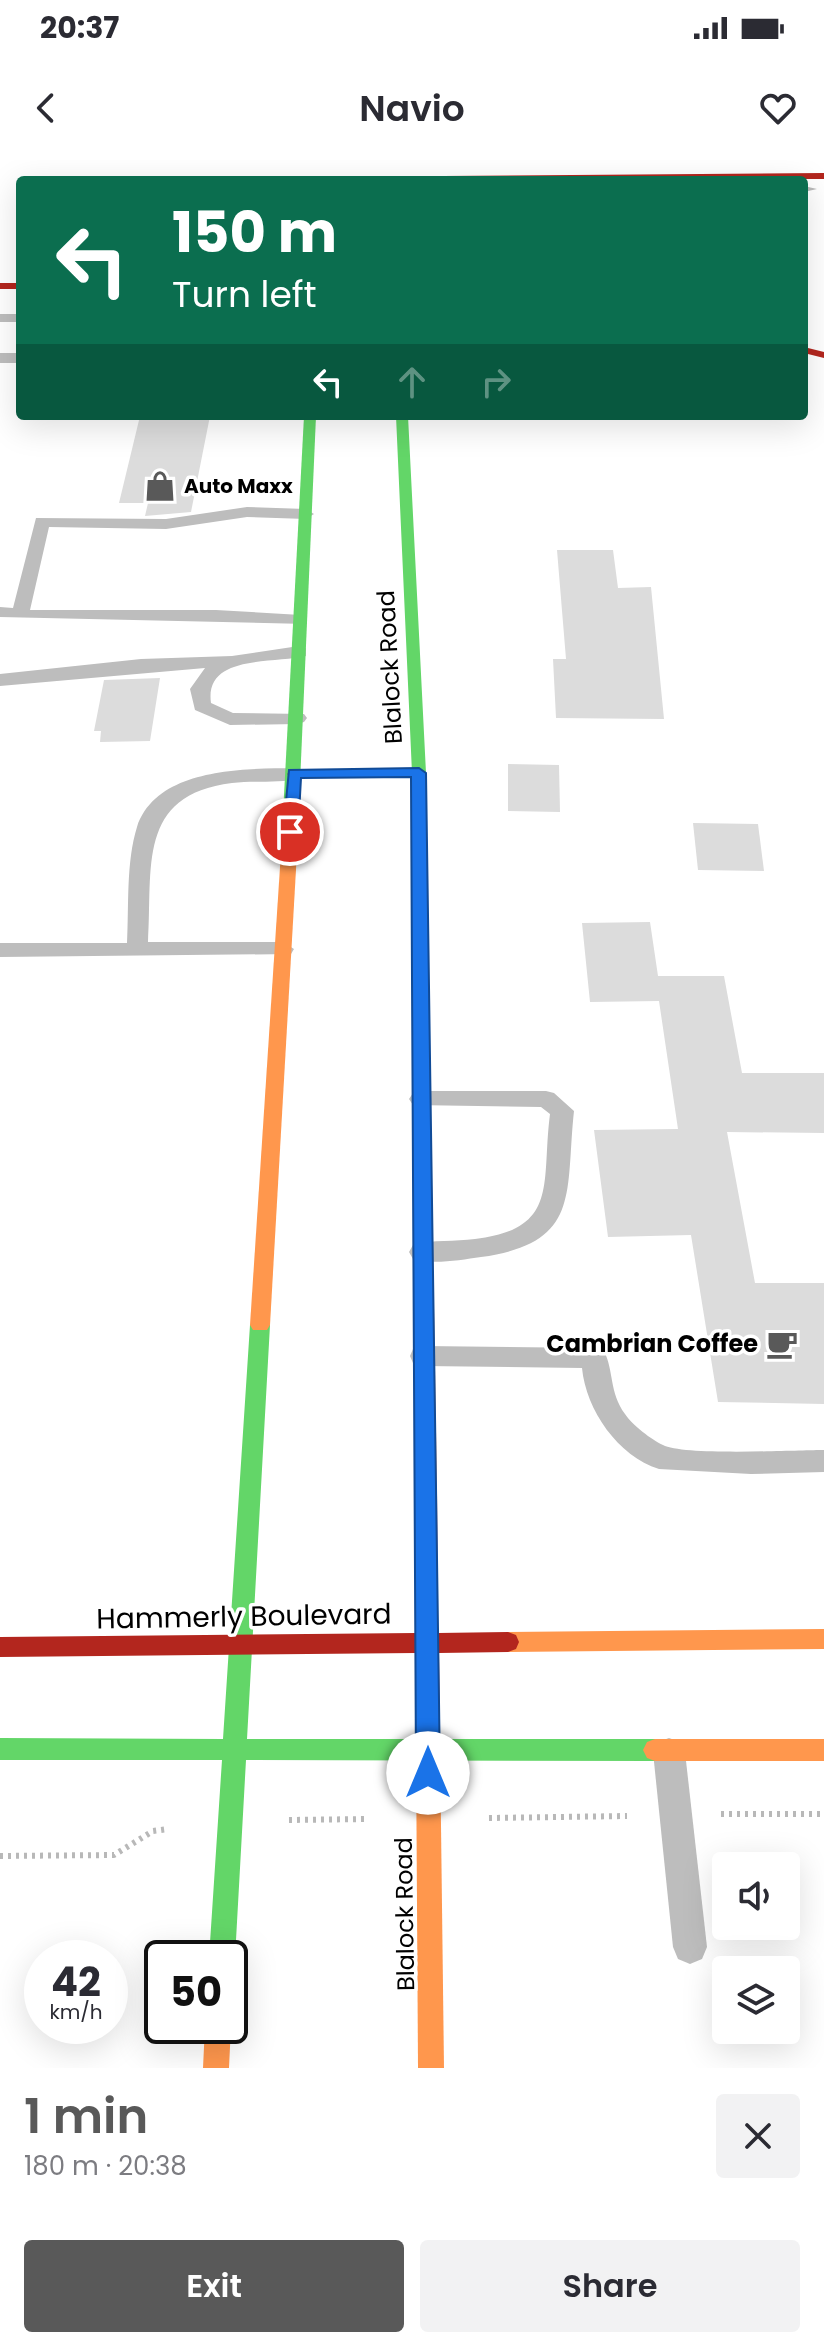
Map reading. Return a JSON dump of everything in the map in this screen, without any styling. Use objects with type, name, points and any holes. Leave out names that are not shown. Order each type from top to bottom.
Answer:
[{"type":"main road","points":[[223,1940],[232,1748],[243,1646],[294,774],[310,420]]},
{"type":"main road","name":"Blalock Road","points":[[402,420],[419,773],[424,1641],[431,2068]]},
{"type":"main road","points":[[294,774],[419,773]]},
{"type":"main road","name":"Hammerly Boulevard","points":[[0,1647],[824,1639]]},
{"type":"main road","points":[[0,1749],[824,1750]]},
{"type":"main road","points":[[216,2068],[217,2044]]},
{"type":"lane","points":[[20,615],[42,522],[166,524],[247,512],[306,514]]},
{"type":"lane","points":[[0,612],[20,615],[216,615],[301,620]]},
{"type":"lane","points":[[0,680],[141,665],[230,661],[299,652]]},
{"type":"lane","points":[[230,661],[214,668],[202,681],[198,695],[202,706],[230,719],[297,718]]},
{"type":"lane","points":[[137,950],[148,824],[169,800],[195,784],[228,776],[294,774]]},
{"type":"lane","points":[[0,950],[283,949]]},
{"type":"lane","points":[[421,1099],[546,1099],[562,1111],[548,1218],[534,1234],[478,1250],[422,1252]]},
{"type":"lane","points":[[423,1356],[594,1358],[597,1387],[616,1424],[659,1458],[751,1463],[824,1461]]},
{"type":"lane","points":[[669,1752],[690,1947]]},
{"type":"building","points":[[139,420],[209,420],[191,512],[145,516],[148,503],[119,503]]},
{"type":"building","points":[[557,550],[613,550],[618,588],[651,587],[664,719],[556,718],[553,659],[566,659]]},
{"type":"building","points":[[160,678],[150,741],[100,742],[101,731],[94,731],[104,680]]},
{"type":"building","points":[[508,764],[559,765],[560,812],[508,811]]},
{"type":"building","points":[[693,823],[758,824],[764,871],[698,870]]},
{"type":"building","points":[[650,922],[658,976],[724,976],[742,1073],[824,1073],[824,1133],[727,1132],[755,1283],[824,1283],[824,1404],[718,1402],[691,1235],[608,1237],[594,1130],[678,1129],[659,1001],[590,1002],[582,923]]},
{"type":"traffic: fast","points":[[289,852],[310,420]]},
{"type":"traffic: fast","points":[[402,420],[419,773],[420,935]]},
{"type":"traffic: fast","points":[[223,1940],[260,1325]]},
{"type":"traffic: fast","points":[[0,1749],[655,1750]]},
{"type":"traffic: slow","points":[[260,1325],[289,852]]},
{"type":"traffic: slow","points":[[420,935],[426,1494]]},
{"type":"traffic: slow","points":[[508,1642],[824,1639]]},
{"type":"traffic: slow","points":[[428,1744],[431,2068]]},
{"type":"traffic: slow","points":[[655,1750],[824,1750]]},
{"type":"traffic: slow","points":[[216,2068],[217,2044]]},
{"type":"traffic: jam","points":[[808,176],[824,176]]},
{"type":"traffic: jam","points":[[0,286],[16,286]]},
{"type":"traffic: jam","points":[[808,351],[824,355]]},
{"type":"traffic: jam","points":[[294,774],[419,773]]},
{"type":"traffic: jam","points":[[426,1494],[428,1744]]},
{"type":"traffic: jam","points":[[0,1647],[508,1642]]},
{"type":"place","name":"Auto Maxx","points":[[160,486]]},
{"type":"place","name":"Cambrian Coffee","points":[[782,1344]]},
{"type":"route","points":[[290,832],[294,774],[419,773],[424,1641],[428,1773]]}]
